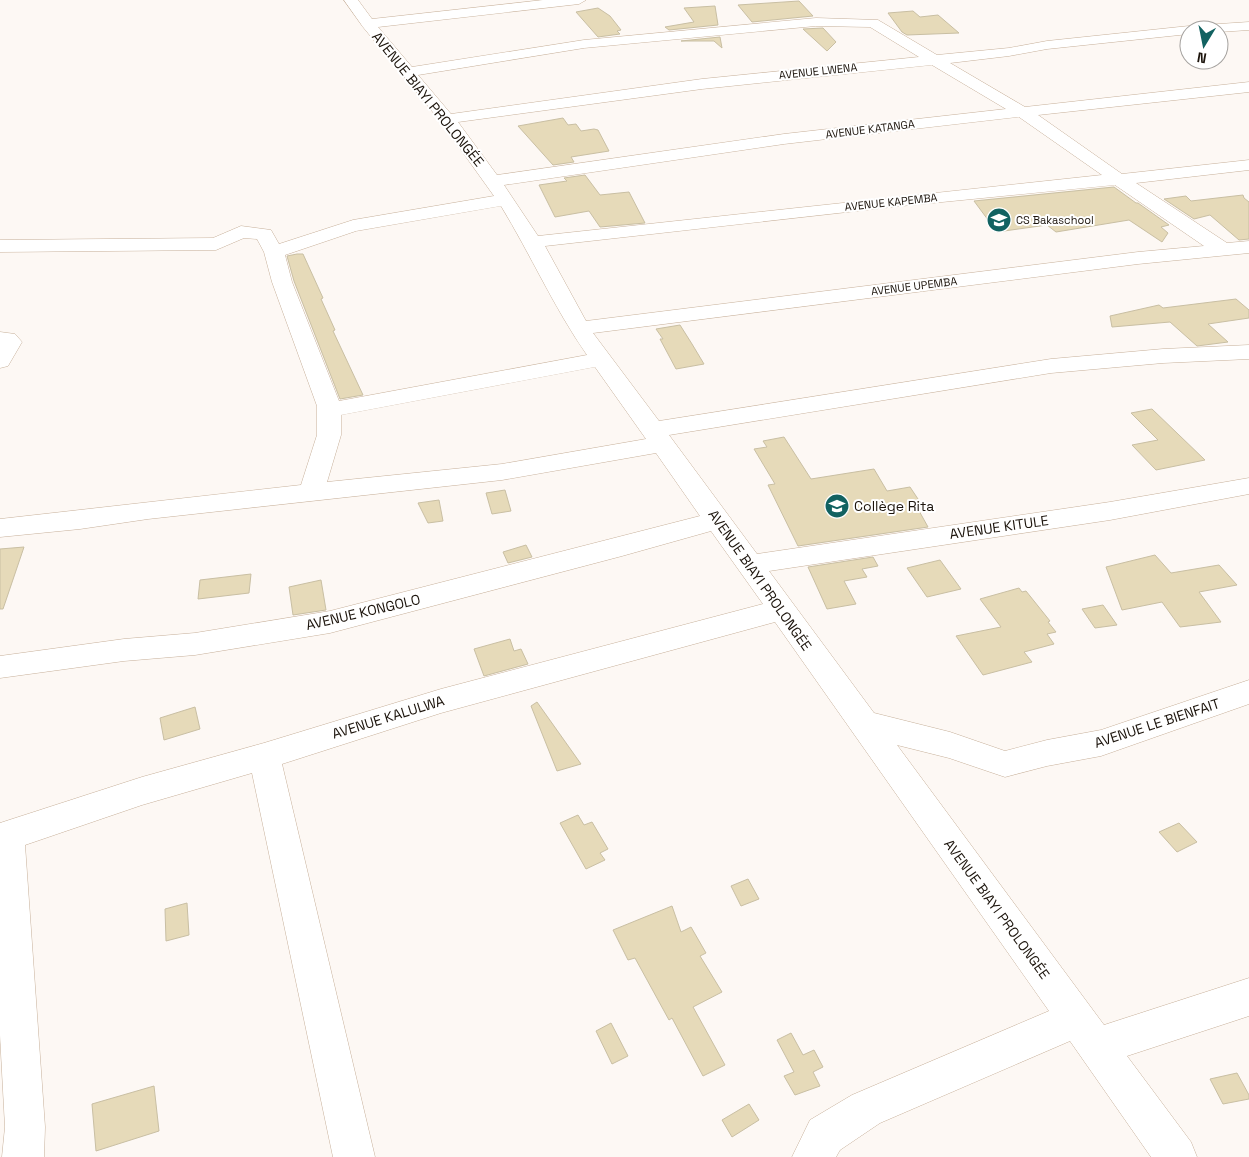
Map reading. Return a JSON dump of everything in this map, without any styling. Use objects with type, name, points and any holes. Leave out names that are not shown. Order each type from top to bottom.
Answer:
[{"type":"street","name":"AVENUE BIAYI PROLONGÉE","points":[[351,0],[368,24],[448,119],[500,190],[534,242],[579,328],[1176,1157]]},
{"type":"street","points":[[368,24],[518,3],[579,0]]},
{"type":"street","points":[[408,72],[584,44],[816,22],[873,23],[1022,112],[1222,249]]},
{"type":"street","name":"AVENUE LWENA","points":[[1229,27],[1249,26]]},
{"type":"street","name":"AVENUE LWENA","points":[[448,119],[702,84],[1009,52],[1047,45],[1179,31]]},
{"type":"street","name":"AVENUE KATANGA","points":[[274,252],[353,226],[500,190],[711,149],[1022,112],[1143,100],[1249,86]]},
{"type":"street","name":"AVENUE KAPEMBA","points":[[534,242],[733,218],[1118,178],[1197,172],[1249,165]]},
{"type":"street","points":[[0,246],[216,244],[228,240],[237,233],[264,234],[274,252],[282,282],[330,410],[329,435],[311,493]]},
{"type":"street","name":"AVENUE UPEMBA","points":[[579,328],[1138,258],[1249,247]]},
{"type":"street","points":[[0,338],[11,342],[0,360]]},
{"type":"street","points":[[0,528],[502,472],[657,437],[1051,366],[1163,356],[1249,352]]},
{"type":"street","points":[[330,410],[601,359]]},
{"type":"street","name":"AVENUE KITULE","points":[[748,565],[1110,512],[1249,486]]},
{"type":"street","name":"AVENUE KONGOLO","points":[[0,667],[124,650],[195,644],[330,622],[595,554],[718,520]]},
{"type":"street","name":"AVENUE KALULWA","points":[[4,837],[142,791],[264,756],[441,701],[781,610]]},
{"type":"street","name":"AVENUE LE BIENFAIT","points":[[862,722],[950,745],[1005,764],[1047,753],[1100,743],[1249,692]]},
{"type":"street","points":[[264,756],[354,1157]]},
{"type":"street","points":[[4,837],[25,1127],[23,1157]]},
{"type":"street","points":[[813,1157],[825,1135],[866,1109],[1087,1033],[1249,997]]},
{"type":"building","points":[[799,1],[813,16],[752,22],[738,5]]},
{"type":"building","points":[[715,6],[718,25],[669,30],[665,27],[694,22],[684,8]]},
{"type":"building","points":[[598,8],[610,16],[621,30],[617,31],[620,34],[598,37],[576,12]]},
{"type":"building","points":[[913,11],[920,17],[938,15],[959,33],[907,35],[902,32],[888,13]]},
{"type":"building","points":[[823,28],[836,42],[827,51],[803,29]]},
{"type":"building","points":[[720,37],[722,48],[714,41],[681,41]]},
{"type":"building","points":[[563,118],[568,125],[576,124],[581,131],[598,130],[609,151],[571,157],[574,162],[553,165],[518,126]]},
{"type":"building","points":[[585,175],[600,195],[629,192],[645,223],[600,227],[589,211],[555,217],[539,185],[567,181],[564,178]]},
{"type":"building","points":[[1114,187],[1169,225],[1161,227],[1168,233],[1162,242],[1129,220],[1056,232],[1047,225],[997,232],[974,201]]},
{"type":"building","points":[[1243,195],[1249,202],[1249,239],[1239,240],[1210,215],[1194,219],[1164,199],[1186,196],[1191,201]]},
{"type":"building","points":[[303,254],[323,298],[321,299],[335,330],[333,331],[363,395],[340,399],[294,281],[287,256]]},
{"type":"building","points":[[1236,299],[1249,310],[1249,318],[1208,324],[1228,342],[1197,346],[1170,322],[1112,327],[1110,316],[1159,305],[1163,308]]},
{"type":"building","points":[[680,325],[704,364],[676,369],[660,339],[663,339],[656,329]]},
{"type":"building","points":[[1152,409],[1205,460],[1156,470],[1132,445],[1158,440],[1131,413]]},
{"type":"building","points":[[784,437],[811,479],[874,469],[887,491],[910,487],[924,508],[918,509],[928,527],[798,546],[768,485],[775,484],[754,449],[767,447],[763,441]]},
{"type":"building","points":[[505,490],[511,511],[492,514],[486,493]]},
{"type":"building","points":[[439,500],[443,521],[428,523],[418,503]]},
{"type":"building","points":[[526,545],[532,557],[508,563],[503,552]]},
{"type":"building","points":[[24,547],[3,609],[0,609],[0,549]]},
{"type":"building","points":[[1155,555],[1171,573],[1219,565],[1237,585],[1199,592],[1221,622],[1180,627],[1162,602],[1122,610],[1106,567]]},
{"type":"building","points":[[873,557],[878,566],[862,569],[867,577],[844,581],[856,604],[827,609],[808,567]]},
{"type":"building","points":[[940,560],[961,589],[927,597],[907,568]]},
{"type":"building","points":[[251,574],[249,593],[198,599],[200,580]]},
{"type":"building","points":[[321,580],[326,610],[293,615],[289,587]]},
{"type":"building","points":[[1019,588],[1022,592],[1026,591],[1050,621],[1048,622],[1056,632],[1047,634],[1054,644],[1024,652],[1032,662],[983,675],[956,636],[1001,627],[980,599]]},
{"type":"building","points":[[1103,605],[1117,625],[1095,628],[1082,609]]},
{"type":"building","points":[[510,639],[514,651],[521,649],[528,664],[484,676],[474,649]]},
{"type":"building","points":[[537,702],[581,764],[557,771],[531,706]]},
{"type":"building","points":[[195,707],[200,729],[164,740],[160,718]]},
{"type":"building","points":[[578,815],[584,825],[592,822],[608,849],[600,853],[605,860],[586,869],[560,823]]},
{"type":"building","points":[[1179,823],[1197,842],[1177,852],[1159,832]]},
{"type":"building","points":[[748,879],[759,899],[741,906],[731,886]]},
{"type":"building","points":[[187,903],[189,935],[166,941],[165,909]]},
{"type":"building","points":[[672,906],[681,932],[691,927],[706,953],[700,956],[722,992],[693,1007],[725,1065],[703,1076],[672,1018],[669,1020],[635,958],[628,960],[613,930]]},
{"type":"building","points":[[611,1023],[628,1056],[612,1064],[596,1031]]},
{"type":"building","points":[[791,1033],[803,1055],[814,1050],[823,1067],[813,1072],[820,1086],[795,1095],[784,1076],[794,1072],[777,1040]]},
{"type":"building","points":[[1237,1073],[1249,1095],[1249,1099],[1223,1104],[1210,1079]]},
{"type":"building","points":[[154,1086],[159,1131],[96,1151],[92,1104]]},
{"type":"building","points":[[749,1104],[759,1120],[732,1137],[722,1120]]},
{"type":"place","name":"CS Bakaschool","points":[[999,220]]},
{"type":"place","name":"Collège Rita","points":[[837,506]]}]
